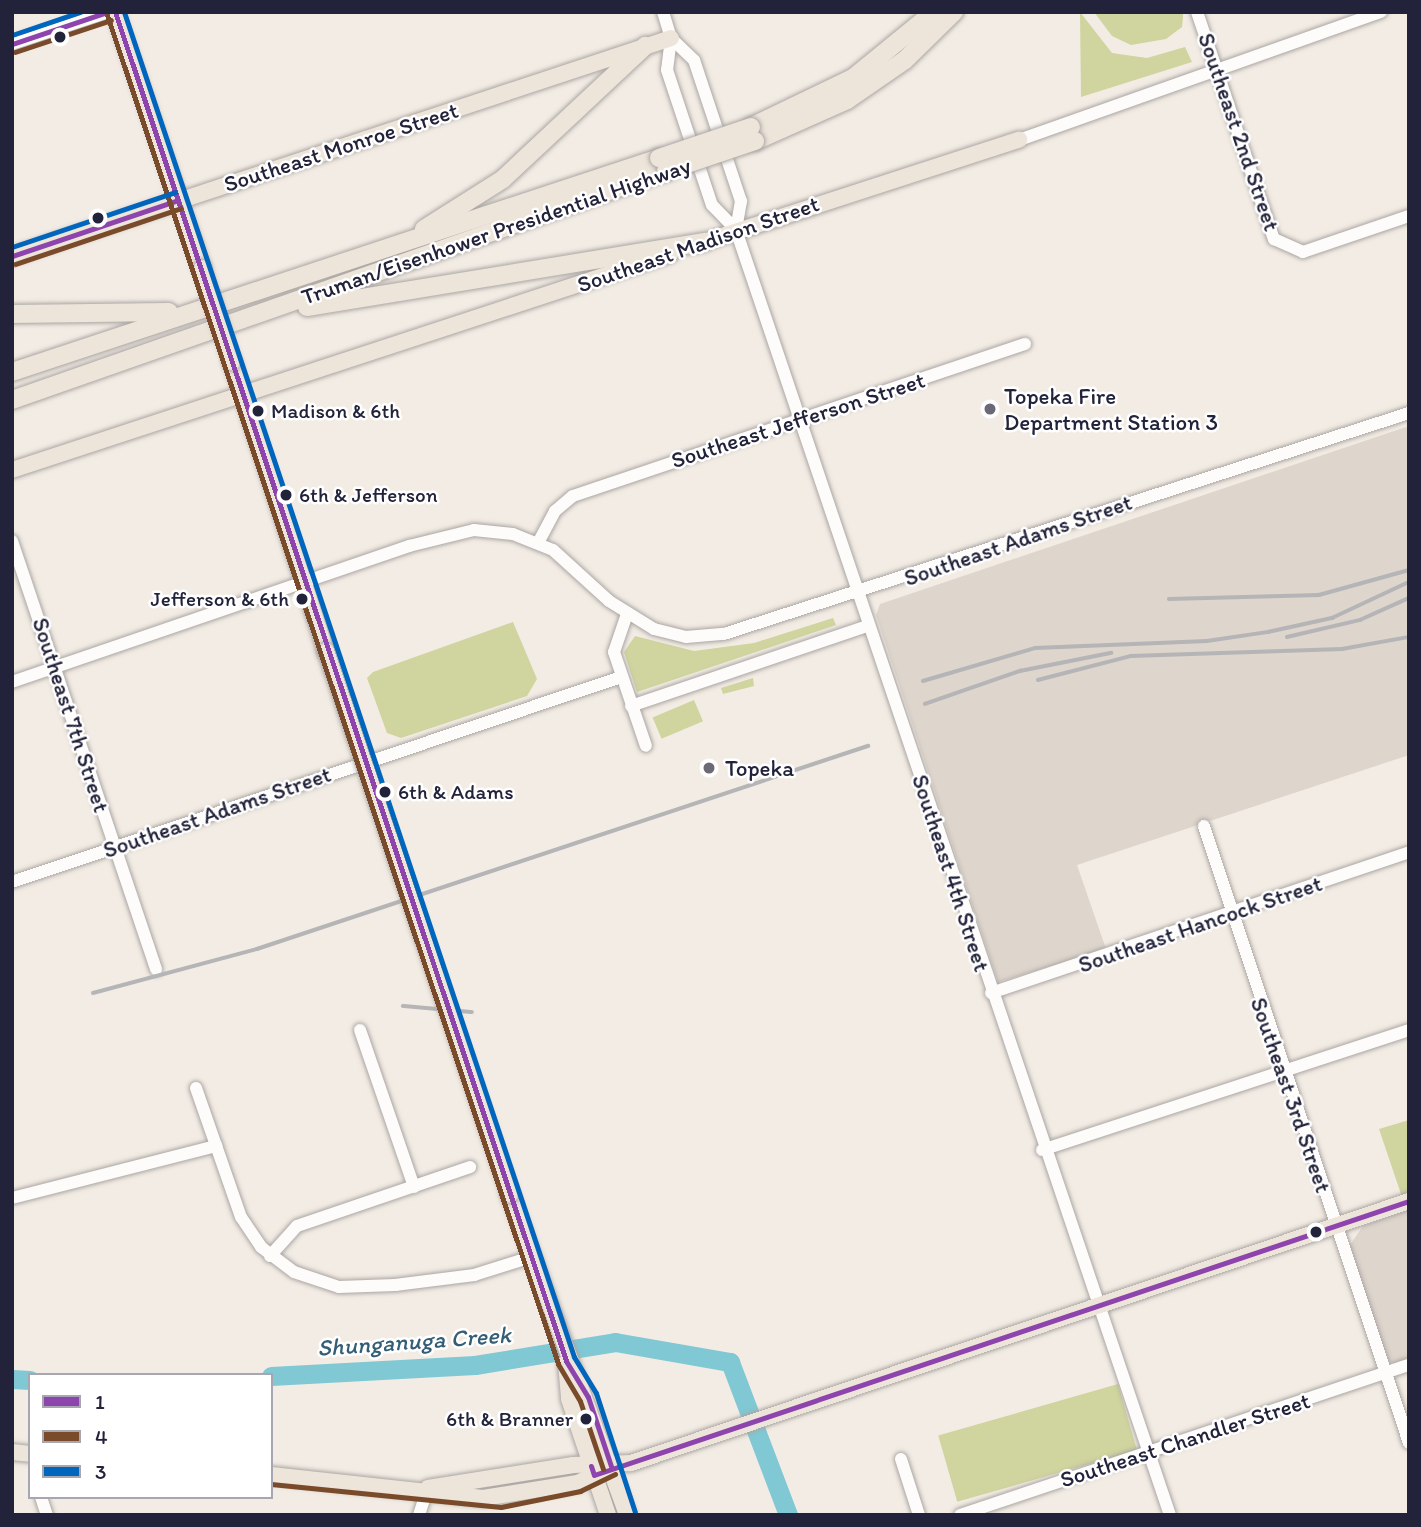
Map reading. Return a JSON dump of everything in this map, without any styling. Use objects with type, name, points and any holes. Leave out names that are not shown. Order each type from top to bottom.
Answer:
[{"type":"highway","name":"Truman/Eisenhower Presidential Highway","points":[[903,51],[934,12]]},
{"type":"highway","name":"Truman/Eisenhower Presidential Highway","points":[[12,400],[252,320],[663,165],[753,134],[903,51],[954,12]]},
{"type":"highway","points":[[399,243],[503,179],[645,46]]},
{"type":"highway","name":"Truman/Eisenhower Presidential Highway","points":[[12,372],[399,243],[663,165]]},
{"type":"highway","points":[[252,320],[344,299],[705,242]]},
{"type":"highway","points":[[12,314],[193,310]]},
{"type":"highway","points":[[12,413],[104,370]]},
{"type":"main road","points":[[115,12],[202,268],[326,651],[566,1361],[588,1397],[628,1515]]},
{"type":"main road","name":"Southeast Monroe Street","points":[[12,256],[670,38]]},
{"type":"main road","name":"Southeast Madison Street","points":[[12,470],[736,230],[1019,140]]},
{"type":"main road","points":[[273,1475],[428,1489],[611,1466],[696,1441],[1409,1201]]},
{"type":"main road","points":[[566,1361],[569,1399],[608,1515]]},
{"type":"street","points":[[12,44],[108,12]]},
{"type":"street","name":"Southeast 4th Street","points":[[663,12],[670,38],[667,70],[708,193],[736,230],[1042,1150],[1099,1306],[1170,1515]]},
{"type":"street","name":"Southeast 2nd Street","points":[[1197,12],[1270,231],[1286,248],[1303,253],[1409,216]]},
{"type":"street","name":"Southeast Madison Street","points":[[1019,140],[1203,78],[1215,68],[1381,12]]},
{"type":"street","name":"Southeast 4th Street","points":[[670,38],[694,60],[741,201],[736,230]]},
{"type":"street","name":"Southeast Jefferson Street","points":[[538,543],[555,511],[572,496],[1025,344]]},
{"type":"street","name":"Southeast Adams Street","points":[[538,543],[627,614],[679,635],[724,634],[857,594],[1409,413]]},
{"type":"street","points":[[12,682],[306,584],[409,546],[474,530],[538,543]]},
{"type":"street","name":"Southeast 7th Street","points":[[12,541],[156,969]]},
{"type":"street","points":[[627,614],[614,642],[621,677],[646,746]]},
{"type":"street","points":[[631,706],[869,626]]},
{"type":"street","name":"Southeast Adams Street","points":[[12,882],[621,677]]},
{"type":"street","name":"Southeast 3rd Street","points":[[1204,826],[1231,915],[1409,1443]]},
{"type":"street","name":"Southeast Hancock Street","points":[[991,993],[1231,915],[1409,852]]},
{"type":"street","points":[[360,1030],[414,1187]]},
{"type":"street","points":[[1042,1150],[1409,1030]]},
{"type":"street","points":[[196,1088],[241,1217],[270,1256],[302,1276],[339,1287],[474,1275],[531,1256]]},
{"type":"street","points":[[12,1198],[216,1146]]},
{"type":"street","points":[[270,1256],[298,1226],[470,1167]]},
{"type":"street","name":"Southeast Chandler Street","points":[[960,1515],[1409,1365]]},
{"type":"street","points":[[901,1459],[919,1515]]},
{"type":"street","points":[[419,1515],[428,1489]]},
{"type":"shaded area","points":[[1409,426],[1409,755],[1077,865],[1106,949],[998,982],[876,615],[880,604]]},
{"type":"shaded area","points":[[1409,1209],[1409,1359],[1394,1363],[1386,1359],[1350,1245],[1363,1226]]},
{"type":"green space","points":[[1080,12],[1112,53],[1147,58],[1185,47],[1192,62],[1081,97]]},
{"type":"green space","points":[[1094,12],[1183,12],[1182,27],[1166,39],[1131,45],[1112,36]]},
{"type":"green space","points":[[833,618],[836,625],[637,692],[624,652],[635,636],[694,651],[754,643]]},
{"type":"green space","points":[[513,622],[537,679],[527,696],[401,738],[387,733],[367,678],[373,672]]},
{"type":"green space","points":[[753,678],[754,686],[723,694],[721,688]]},
{"type":"green space","points":[[694,700],[703,721],[662,739],[653,718]]},
{"type":"green space","points":[[1409,1120],[1409,1194],[1402,1197],[1379,1129]]},
{"type":"green space","points":[[1118,1384],[1137,1450],[957,1502],[938,1436]]},
{"type":"waterway","name":"Shunganuga Creek","points":[[273,1376],[475,1365],[615,1342],[730,1362],[788,1515]]},
{"type":"waterway","name":"Shunganuga Creek","points":[[12,1379],[28,1380]]},
{"type":"railway","points":[[1169,599],[1319,595],[1409,570]]},
{"type":"railway","points":[[923,681],[1035,648],[1207,641],[1268,632],[1332,618],[1409,582]]},
{"type":"railway","points":[[1287,637],[1360,620],[1409,598]]},
{"type":"railway","points":[[1038,680],[1131,656],[1342,649],[1409,637]]},
{"type":"railway","points":[[925,704],[1020,671],[1111,653]]},
{"type":"railway","points":[[93,993],[257,949],[868,746]]},
{"type":"railway","points":[[403,1006],[472,1012]]},
{"type":"transit line","name":"3","points":[[12,35],[80,12]]},
{"type":"transit line","name":"1","points":[[12,44],[107,12]]},
{"type":"transit line","name":"1","points":[[115,12],[566,1361],[588,1397],[611,1466]]},
{"type":"transit line","name":"3","points":[[124,12],[574,1357],[596,1393],[635,1512]]},
{"type":"transit line","name":"4","points":[[107,15],[558,1364],[580,1401],[603,1469]]},
{"type":"transit line","name":"4","points":[[15,52],[111,20]]},
{"type":"transit line","name":"3","points":[[12,247],[175,192]]},
{"type":"transit line","name":"1","points":[[12,256],[178,200]]},
{"type":"transit line","name":"4","points":[[15,264],[181,208]]},
{"type":"transit line","name":"1","points":[[591,1466],[594,1475],[1409,1201]]},
{"type":"transit line","name":"4","points":[[273,1484],[501,1507],[580,1491],[615,1474]]},
{"type":"place","name":"Topeka Fire Department Station 3","points":[[990,409]]},
{"type":"place","name":"Madison & 6th","points":[[258,411]]},
{"type":"place","name":"6th & Jefferson","points":[[286,495]]},
{"type":"place","name":"Jefferson & 6th","points":[[302,599]]},
{"type":"place","name":"Topeka","points":[[709,768]]},
{"type":"place","name":"6th & Adams","points":[[385,792]]},
{"type":"place","name":"6th & Branner","points":[[586,1419]]}]
